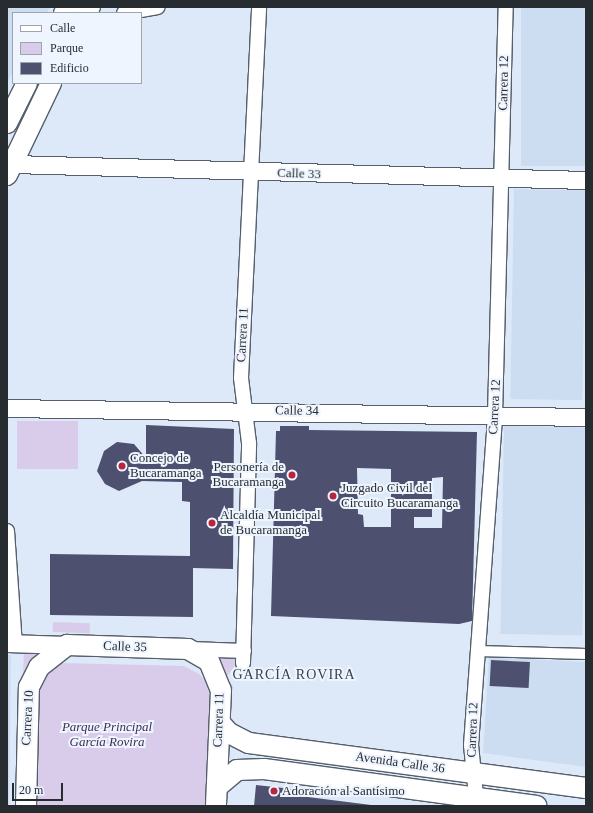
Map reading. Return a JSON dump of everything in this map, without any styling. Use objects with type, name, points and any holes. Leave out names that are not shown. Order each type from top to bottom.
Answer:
[{"type":"main road","points":[[7,123],[26,84]]},
{"type":"main road","points":[[10,170],[52,84]]},
{"type":"main road","name":"Calle 35","points":[[67,645],[188,649]]},
{"type":"main road","name":"Carrera 10","points":[[26,806],[29,687],[39,667],[67,645]]},
{"type":"main road","name":"Carrera 11","points":[[188,649],[209,661],[219,678],[220,723],[216,796]]},
{"type":"main road","name":"Avenida Calle 36","points":[[220,723],[229,733],[249,743],[586,788]]},
{"type":"main road","name":"Avenida Calle 36","points":[[216,796],[237,770],[256,769],[476,802],[536,806]]},
{"type":"street","points":[[128,10],[156,7]]},
{"type":"street","name":"Carrera 11","points":[[243,657],[249,443],[241,378],[259,7]]},
{"type":"street","name":"Carrera 12","points":[[476,802],[472,773],[471,745],[495,415],[506,7]]},
{"type":"street","name":"Calle 33","points":[[10,170],[251,172],[501,181],[586,180]]},
{"type":"street","name":"Calle 34","points":[[7,408],[245,410],[586,417]]},
{"type":"street","points":[[7,531],[11,643]]},
{"type":"street","name":"Calle 35","points":[[11,643],[67,645]]},
{"type":"street","name":"Calle 35","points":[[188,649],[243,657]]},
{"type":"street","points":[[478,652],[586,654]]},
{"type":"shaded area","points":[[7,7],[50,7],[48,12],[12,12],[12,74],[7,83]]},
{"type":"shaded area","points":[[521,7],[586,7],[586,166],[521,166]]},
{"type":"shaded area","points":[[514,189],[586,190],[582,400],[510,399]]},
{"type":"shaded area","points":[[504,426],[586,427],[582,635],[500,634]]},
{"type":"shaded area","points":[[7,655],[11,655],[9,806],[7,806]]},
{"type":"shaded area","points":[[489,657],[586,662],[586,767],[483,753]]},
{"type":"green space","points":[[17,421],[78,421],[78,469],[17,469]]},
{"type":"green space","points":[[53,622],[90,623],[90,633],[53,632]]},
{"type":"green space","points":[[24,651],[45,652],[23,678]]},
{"type":"green space","points":[[205,653],[238,654],[238,661],[225,679]]},
{"type":"green space","name":"Parque Principal García Rovira","points":[[62,663],[184,666],[199,674],[207,683],[210,699],[205,806],[36,806],[36,694],[50,669]]},
{"type":"building","name":"Alcaldía Municipal de Bucaramanga","points":[[146,425],[234,429],[233,569],[193,568],[193,617],[50,615],[50,554],[190,556],[190,502],[182,501],[182,482],[142,481],[119,491],[105,484],[97,471],[104,451],[117,442],[134,444],[146,458]]},
{"type":"building","points":[[280,426],[309,426],[309,430],[477,432],[472,621],[459,624],[271,616],[276,431],[280,431]],"holes":[[[357,468],[391,469],[391,527],[364,527],[363,515],[358,514]],[[443,477],[442,528],[414,528],[414,517],[432,517],[432,478]]]},
{"type":"building","points":[[491,660],[530,662],[529,688],[490,686]]},
{"type":"building","points":[[256,785],[292,789],[292,795],[379,806],[254,806]]},
{"type":"place","name":"Concejo de Bucaramanga","points":[[122,466]]},
{"type":"place","name":"Personería de Bucaramanga","points":[[292,475]]},
{"type":"place","name":"Juzgado Civil del Circuito Bucaramanga","points":[[333,496]]},
{"type":"place","name":"Alcaldía Municipal de Bucaramanga","points":[[212,523]]},
{"type":"place","name":"Adoración al Santísimo","points":[[274,791]]},
{"type":"district","name":"GARCÍA ROVIRA","points":[[294,675]]}]
